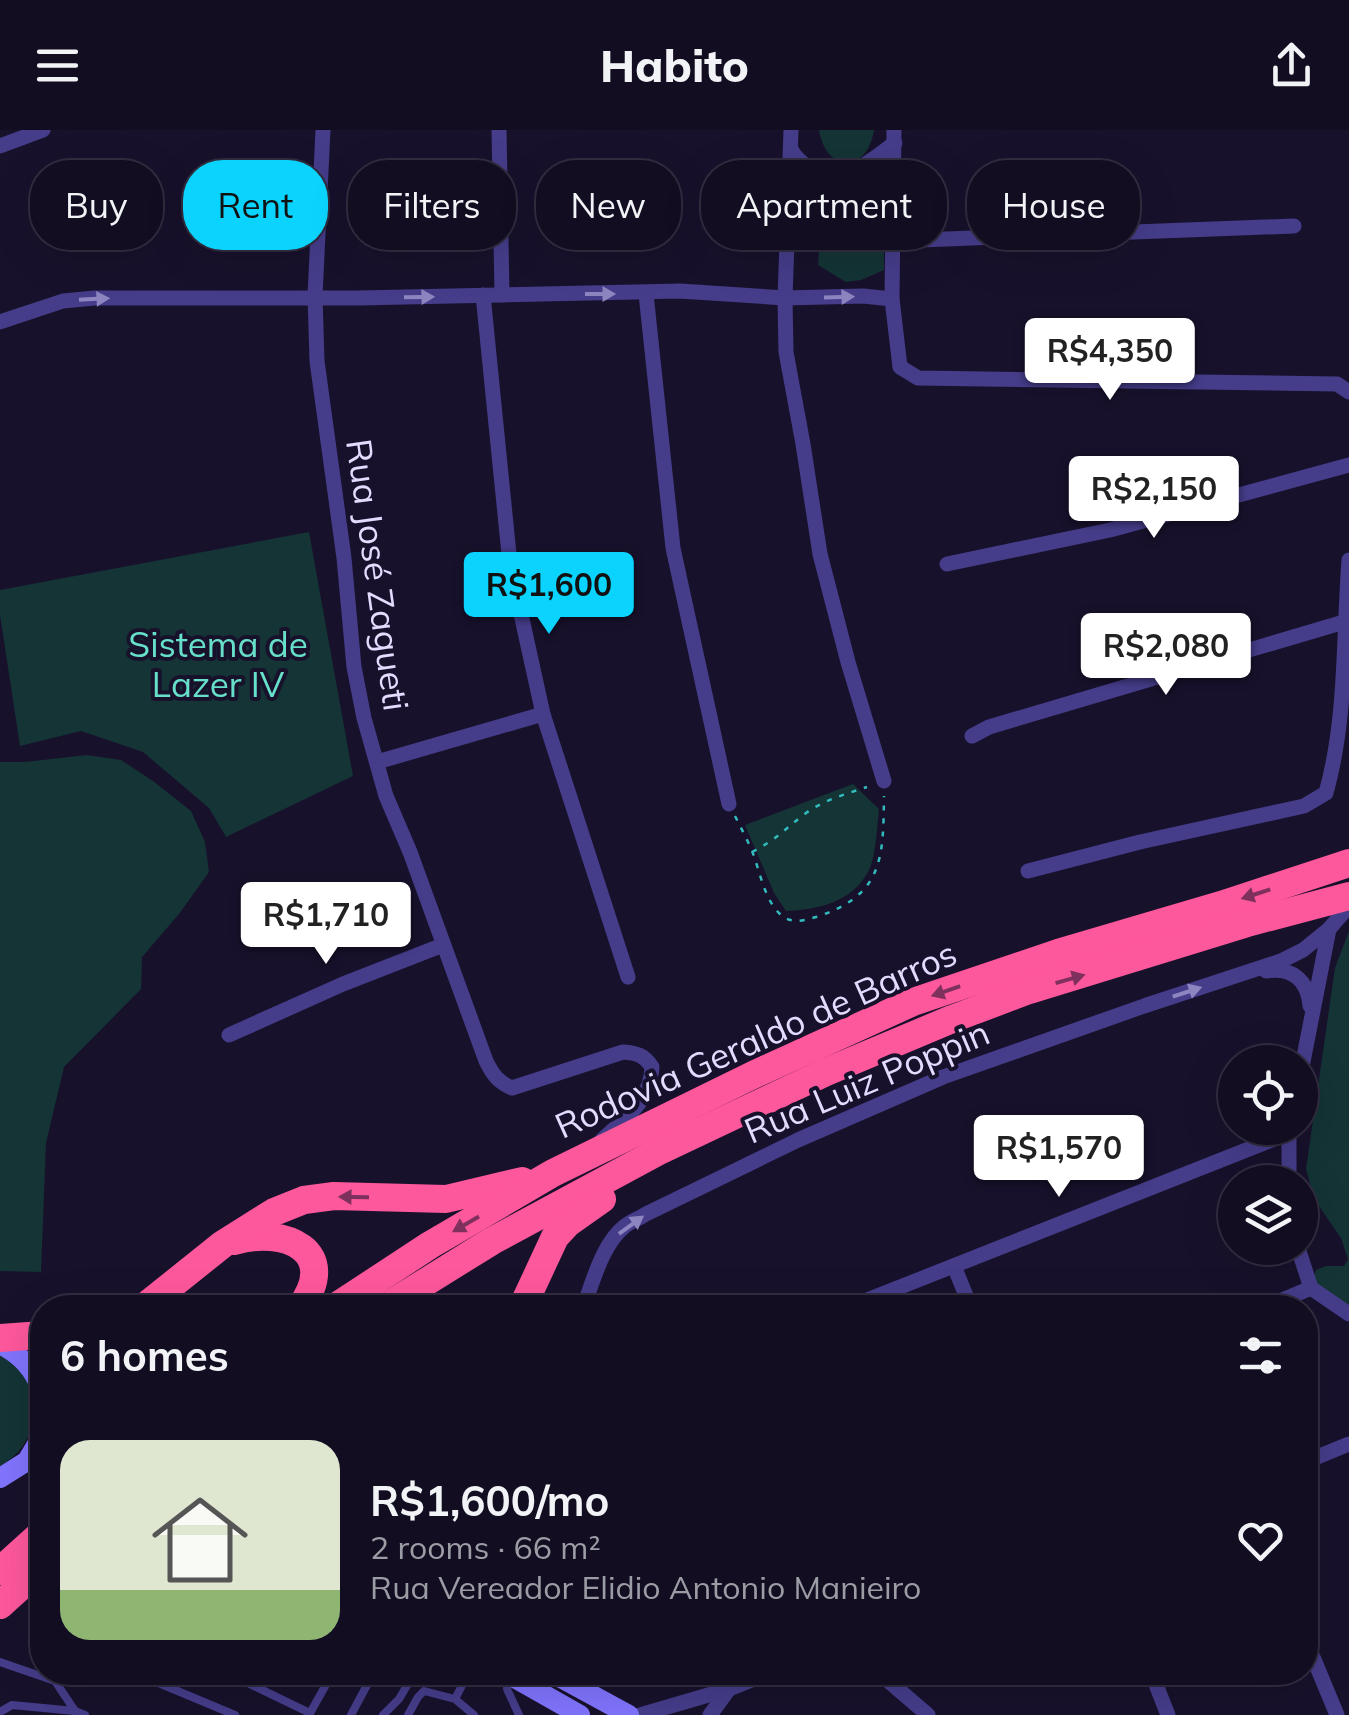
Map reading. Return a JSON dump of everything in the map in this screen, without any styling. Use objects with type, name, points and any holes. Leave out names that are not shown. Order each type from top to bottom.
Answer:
[{"type":"highway","name":"Rodovia Geraldo de Barros","points":[[354,1295],[553,1173],[913,1002],[1349,863]]},
{"type":"highway","name":"Rodovia Geraldo de Barros","points":[[405,1295],[492,1241],[627,1168],[789,1090],[952,1019],[1029,990],[1349,896]]},
{"type":"highway","points":[[528,1295],[555,1237],[568,1223],[660,1164],[735,1126],[789,1090]]},
{"type":"highway","points":[[155,1295],[274,1212],[304,1200],[334,1196],[446,1200],[553,1173]]},
{"type":"highway","points":[[224,1244],[254,1235],[285,1239],[304,1248],[314,1263],[309,1295]]},
{"type":"highway","points":[[0,1341],[30,1337]]},
{"type":"highway","points":[[0,1571],[30,1553]]},
{"type":"highway","points":[[0,1605],[30,1560]]},
{"type":"main road","points":[[0,1341],[30,1367]]},
{"type":"main road","points":[[0,1478],[30,1463]]},
{"type":"main road","points":[[527,1685],[580,1715]]},
{"type":"main road","points":[[574,1685],[629,1715]]},
{"type":"street","points":[[0,146],[43,130]]},
{"type":"street","name":"Rua José Zagueti","points":[[323,130],[316,361],[344,558],[354,667],[377,762],[386,796],[494,1076],[512,1088],[623,1052],[638,1053],[652,1067],[648,1092],[638,1106],[584,1157]]},
{"type":"street","points":[[499,130],[502,295]]},
{"type":"street","points":[[791,130],[786,352],[820,554],[884,781]]},
{"type":"street","points":[[791,149],[818,174],[842,177],[854,172],[894,137]]},
{"type":"street","points":[[947,239],[1294,226]]},
{"type":"street","points":[[894,250],[892,299],[900,366],[918,378],[1343,388]]},
{"type":"street","points":[[0,322],[63,301],[96,298],[680,292],[892,299]]},
{"type":"street","points":[[646,294],[673,548],[729,804]]},
{"type":"street","points":[[484,295],[510,564],[543,714],[628,977]]},
{"type":"street","points":[[947,564],[1110,530],[1349,465]]},
{"type":"street","points":[[1028,871],[1304,806],[1326,793],[1339,728],[1349,560]]},
{"type":"street","points":[[972,736],[989,727],[1344,622]]},
{"type":"street","points":[[377,762],[543,714]]},
{"type":"street","name":"Rua Luiz Poppin","points":[[588,1295],[615,1237],[624,1226],[646,1214],[798,1140],[943,1077],[1281,961],[1303,950],[1329,929],[1349,906]]},
{"type":"street","points":[[1306,1045],[1329,929]]},
{"type":"street","points":[[229,1036],[343,984],[443,945]]},
{"type":"street","name":"Rua Luiz Poppin","points":[[1228,979],[1279,969],[1290,972],[1303,981],[1309,993],[1310,1022]]},
{"type":"street","points":[[881,1295],[1253,1145]]},
{"type":"street","points":[[1304,1265],[1311,1288],[1349,1314]]},
{"type":"street","points":[[954,1266],[966,1295]]},
{"type":"street","points":[[1294,1295],[1311,1288]]},
{"type":"street","points":[[1318,1457],[1349,1444]]},
{"type":"street","points":[[1318,1669],[1337,1715]]},
{"type":"street","points":[[640,1715],[739,1685]]},
{"type":"street","points":[[893,1685],[928,1715]]},
{"type":"street","points":[[1156,1685],[1168,1715]]},
{"type":"street","points":[[710,1715],[729,1689]]},
{"type":"lane","points":[[0,1662],[30,1672]]},
{"type":"lane","points":[[58,1685],[80,1713]]},
{"type":"lane","points":[[163,1685],[236,1715]]},
{"type":"lane","points":[[251,1685],[309,1714],[326,1685]]},
{"type":"lane","points":[[351,1715],[367,1685]]},
{"type":"lane","points":[[383,1715],[400,1700],[408,1685]]},
{"type":"lane","points":[[455,1699],[462,1685]]},
{"type":"lane","points":[[506,1685],[519,1715]]},
{"type":"lane","points":[[400,1700],[410,1711],[424,1692],[455,1699],[474,1715]]},
{"type":"lane","points":[[0,1712],[12,1705],[80,1713]]},
{"type":"path","points":[[729,804],[776,912],[796,922],[856,898],[869,885],[883,843],[884,781],[819,805],[779,837],[752,852]]},
{"type":"green space","points":[[819,130],[874,130],[870,144],[856,160],[838,160],[823,144]]},
{"type":"green space","points":[[819,250],[884,250],[884,270],[861,280],[846,282],[818,265]]},
{"type":"green space","name":"Sistema de Lazer IV","points":[[309,532],[353,776],[226,837],[209,808],[143,752],[81,731],[20,746],[0,615],[0,590]]},
{"type":"green space","points":[[87,755],[121,760],[191,811],[205,842],[209,872],[142,957],[141,989],[64,1067],[46,1143],[41,1272],[0,1271],[0,762]]},
{"type":"green space","points":[[853,784],[879,809],[868,872],[853,891],[833,902],[786,911],[774,893],[745,825]]},
{"type":"green space","points":[[1349,931],[1349,1318],[1313,1279],[1316,1270],[1344,1266],[1348,1259],[1341,1238],[1318,1205],[1318,1165],[1307,1165],[1309,1145],[1318,1145],[1318,1086],[1335,968]]},
{"type":"green space","points":[[0,1355],[16,1367],[30,1388],[30,1432],[19,1451],[0,1466]]}]
